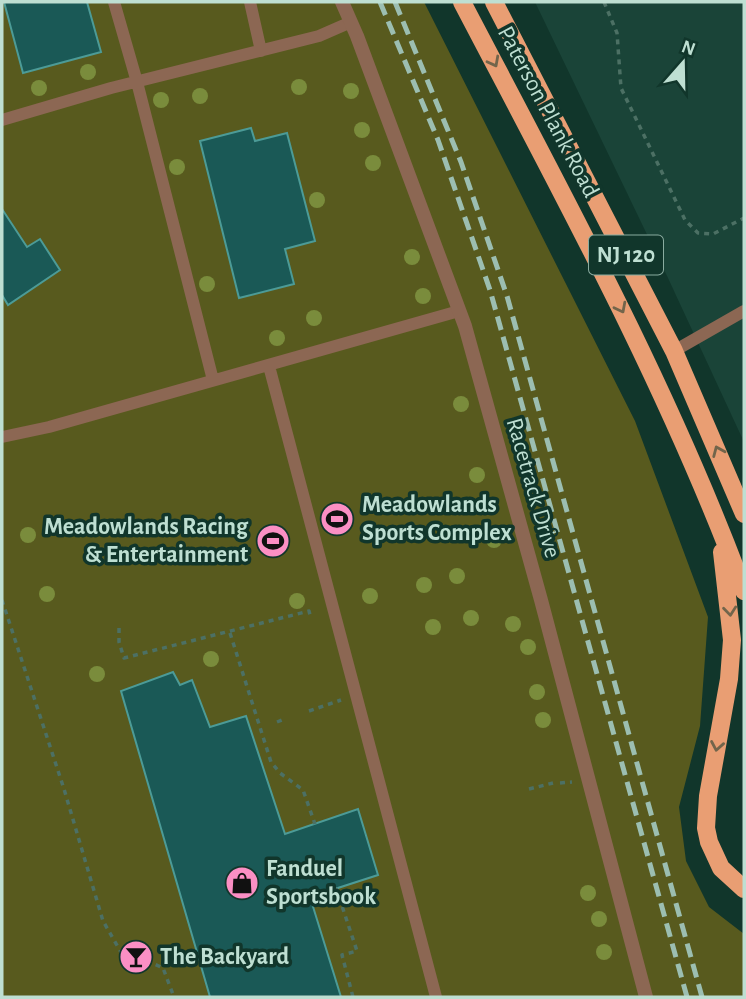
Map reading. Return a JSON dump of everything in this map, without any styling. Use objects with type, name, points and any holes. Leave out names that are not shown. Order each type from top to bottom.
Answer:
[{"type":"main road","name":"Paterson Plank Road","points":[[462,2],[628,320],[664,397],[744,590]]},
{"type":"main road","name":"Paterson Plank Road","points":[[495,2],[674,351],[744,514]]},
{"type":"main road","points":[[716,519],[733,640],[729,679],[708,796],[706,828],[709,842],[721,868],[744,889]]},
{"type":"street","name":"Racetrack Drive","points":[[341,2],[351,22],[459,311],[541,600],[646,997]]},
{"type":"lane","points":[[114,2],[213,380]]},
{"type":"lane","points":[[250,2],[261,51]]},
{"type":"lane","points":[[2,120],[137,82],[319,36],[351,22]]},
{"type":"lane","points":[[2,438],[269,366],[459,311]]},
{"type":"lane","points":[[674,351],[744,311]]},
{"type":"lane","points":[[269,366],[436,997]]},
{"type":"path","points":[[604,2],[617,33],[621,88],[685,220],[698,233],[713,234],[744,218]]},
{"type":"path","points":[[2,600],[64,789],[103,921],[122,954],[163,968],[174,997]]},
{"type":"path","points":[[119,628],[119,642],[124,658],[309,611],[310,615]]},
{"type":"path","points":[[230,633],[262,726],[271,762],[280,773],[303,790],[315,824]]},
{"type":"path","points":[[309,711],[337,702]]},
{"type":"path","points":[[529,789],[553,783]]},
{"type":"path","points":[[336,888],[357,951],[342,955],[353,997]]},
{"type":"shaded area","name":"Meadowlands Sports Complex","points":[[2,2],[424,2],[635,421],[708,617],[700,726],[679,807],[686,861],[709,907],[744,934],[744,997],[2,997]]},
{"type":"shaded area","points":[[535,2],[744,2],[744,442],[668,278]]},
{"type":"building","points":[[4,2],[87,2],[101,52],[23,73]]},
{"type":"building","points":[[251,128],[255,141],[287,133],[315,241],[285,249],[294,284],[239,298],[200,141]]},
{"type":"building","points":[[2,209],[27,247],[40,239],[60,270],[8,305],[2,295]]},
{"type":"building","points":[[173,672],[180,685],[192,680],[210,727],[246,716],[285,834],[358,809],[378,875],[310,897],[341,997],[210,997],[121,691]]},
{"type":"railway","points":[[380,2],[438,140],[490,290],[687,997]]},
{"type":"railway","points":[[395,2],[461,162],[507,296],[702,997]]},
{"type":"place","name":"Meadowlands Sports Complex","points":[[337,519]]},
{"type":"place","name":"Meadowlands Racing & Entertainment","points":[[273,541]]},
{"type":"place","name":"Fanduel Sportsbook","points":[[242,883]]},
{"type":"place","name":"The Backyard","points":[[136,957]]}]
